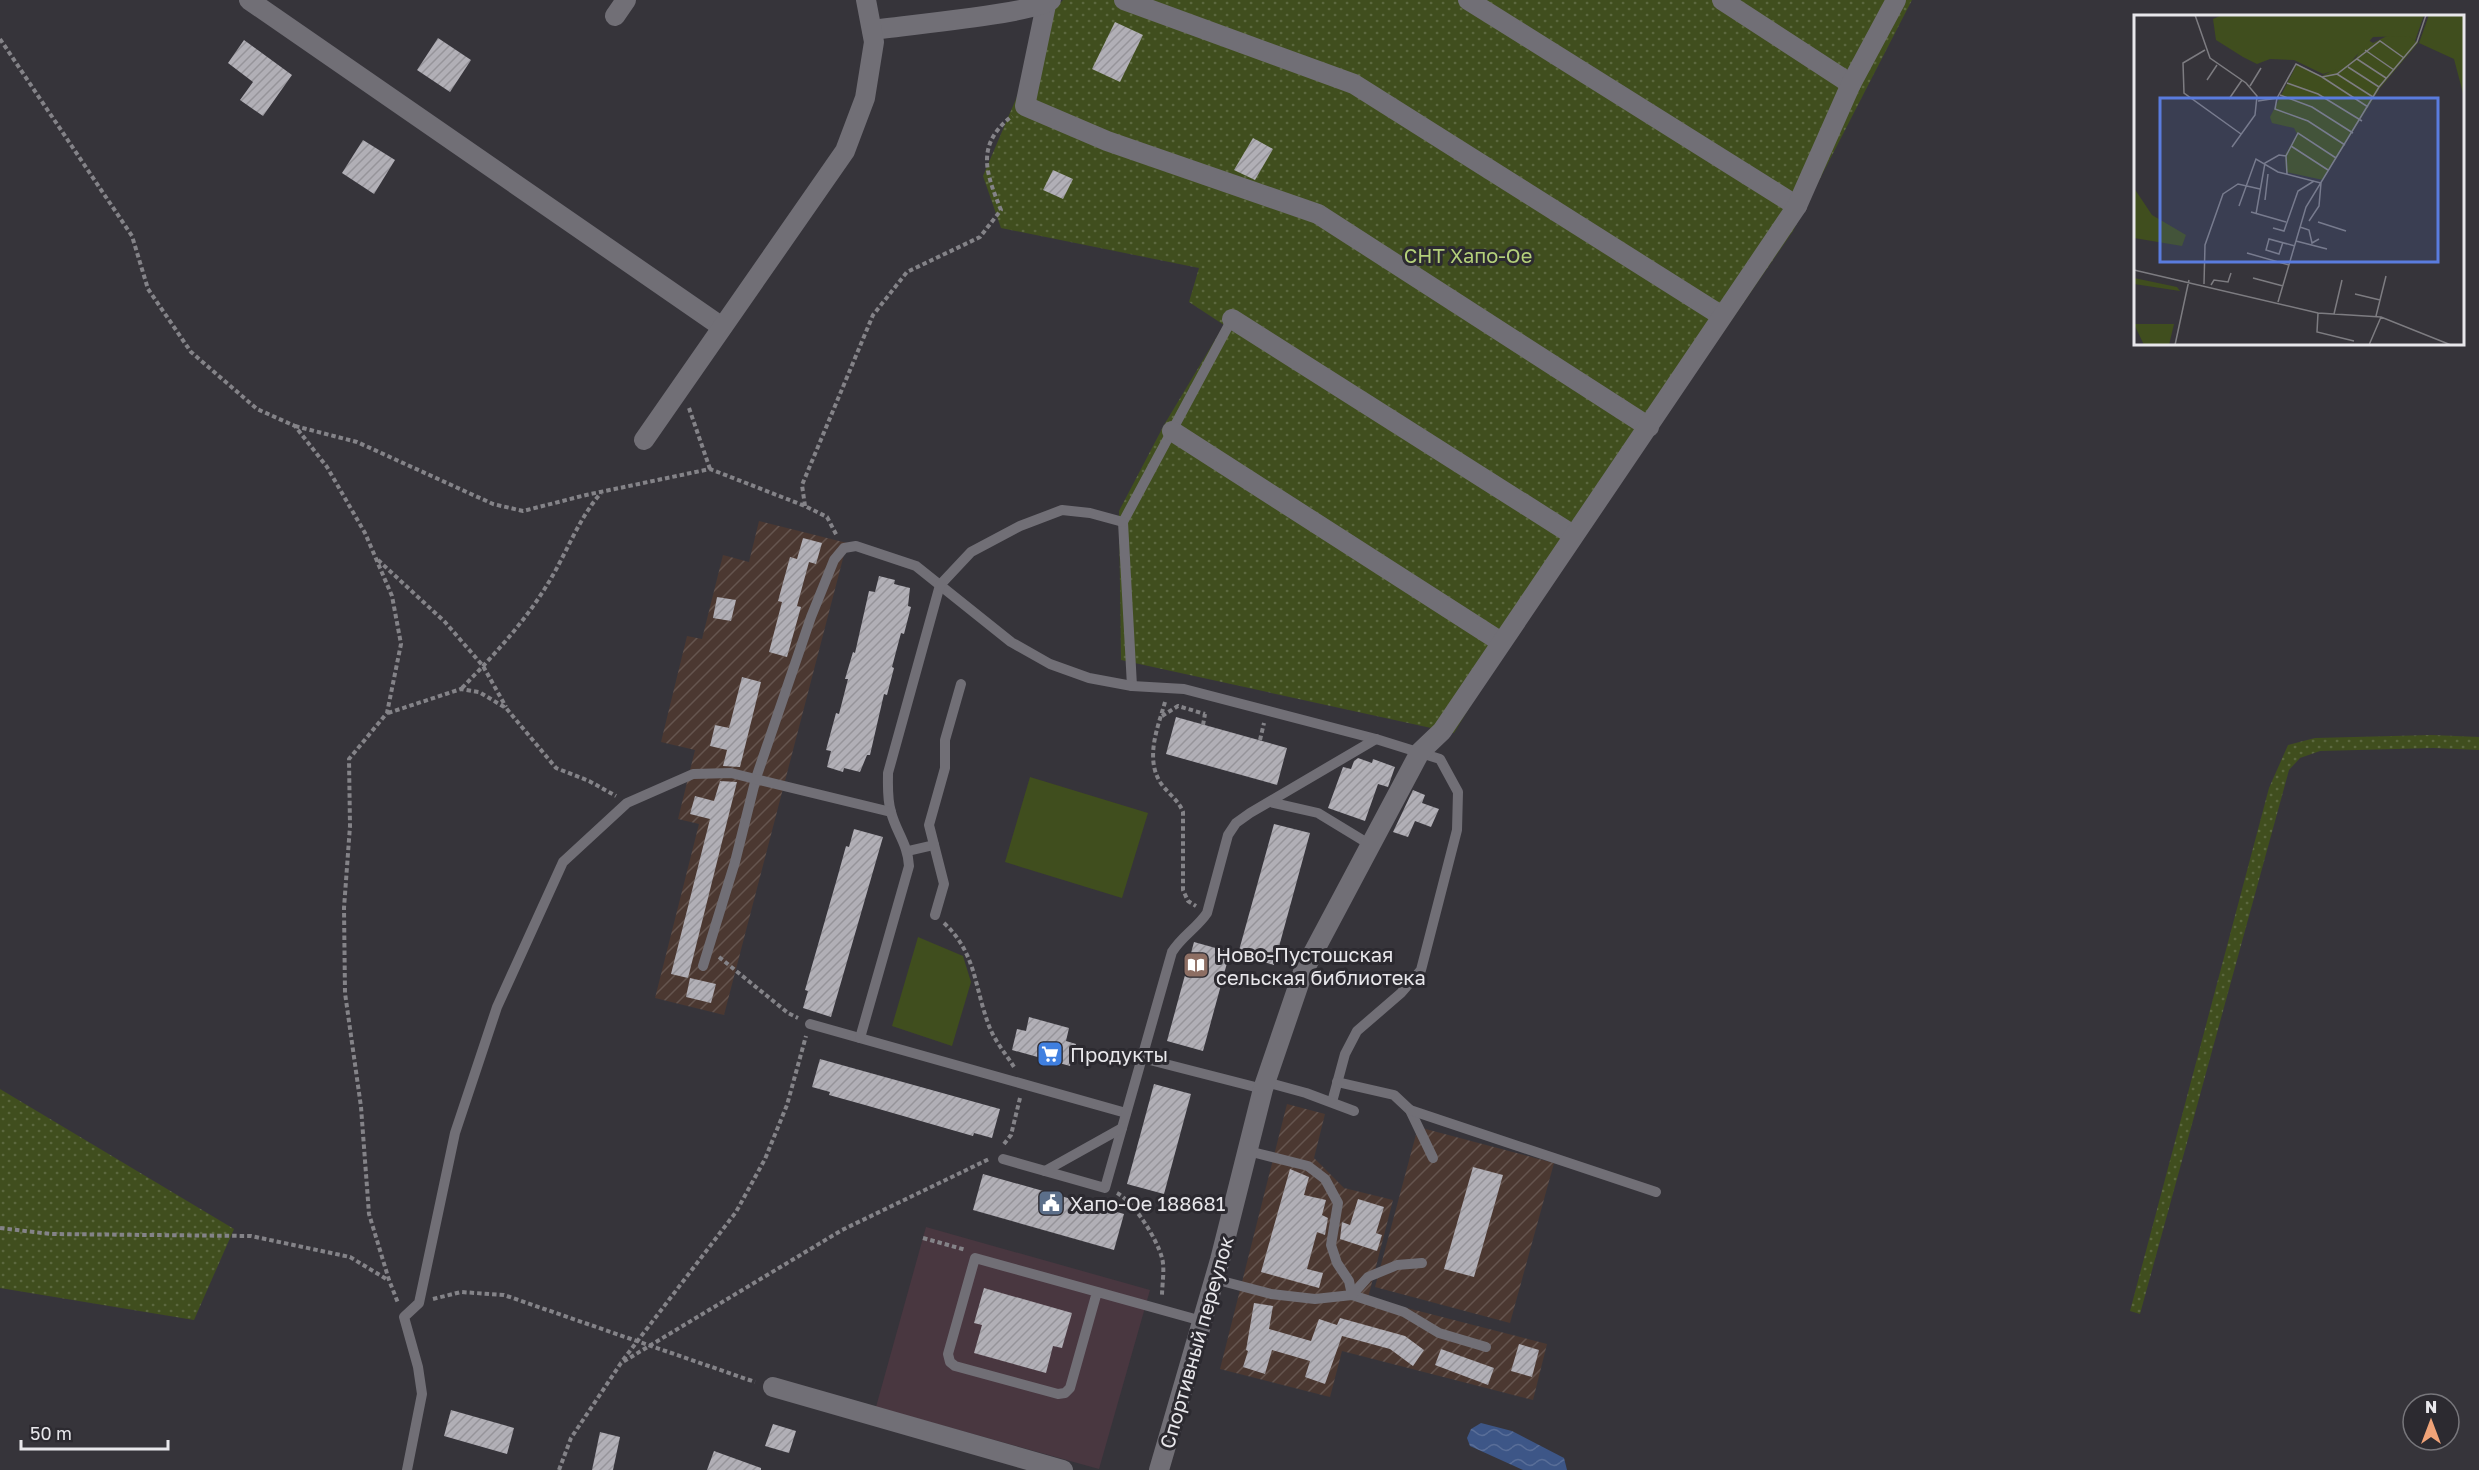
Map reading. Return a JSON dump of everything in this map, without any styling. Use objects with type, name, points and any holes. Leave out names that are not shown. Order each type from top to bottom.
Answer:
[{"type":"street","points":[[249,0],[722,327]]},
{"type":"street","points":[[615,16],[626,0]]},
{"type":"street","points":[[644,440],[845,151],[866,98],[874,42],[866,0]]},
{"type":"street","points":[[1124,0],[1354,84],[1722,316]]},
{"type":"street","points":[[1468,0],[1797,206]]},
{"type":"street","points":[[1722,0],[1851,84]]},
{"type":"street","name":"Спортивный переулок","points":[[1159,1470],[1214,1279],[1265,1086],[1303,972],[1369,844],[1420,752],[1442,731],[1797,206],[1851,84],[1896,0]]},
{"type":"street","points":[[872,30],[1020,10],[1048,2],[1025,106],[1107,141],[1318,214],[1649,427]]},
{"type":"street","points":[[1232,319],[1573,535]]},
{"type":"street","points":[[1172,431],[1501,642]]},
{"type":"street","points":[[773,1388],[1063,1470]]},
{"type":"lane","points":[[1132,686],[1123,522],[1232,319]]},
{"type":"lane","points":[[860,1038],[909,866],[908,851],[891,813],[888,773],[940,585],[970,552],[1020,526],[1062,510],[1090,513],[1123,522]]},
{"type":"lane","points":[[703,966],[735,862],[756,778],[815,607],[834,560],[844,548],[856,546],[916,566],[1011,642],[1050,664],[1089,678],[1132,686],[1184,689],[1376,739],[1440,759],[1458,792],[1457,830],[1421,970],[1401,993],[1357,1031],[1345,1054],[1332,1102]]},
{"type":"lane","points":[[935,915],[944,884],[928,825],[945,768],[945,740],[961,684]]},
{"type":"lane","points":[[999,1158],[1105,1188],[1172,952],[1180,939],[1200,924],[1207,913],[1228,835],[1236,823],[1376,739]]},
{"type":"lane","points":[[407,1470],[422,1394],[418,1366],[404,1317],[418,1303],[455,1133],[497,1007],[563,862],[627,803],[693,774],[731,772],[891,813]]},
{"type":"lane","points":[[1270,802],[1318,813],[1369,844]]},
{"type":"lane","points":[[908,851],[934,845]]},
{"type":"lane","points":[[810,1024],[1126,1113]]},
{"type":"lane","points":[[1142,1058],[1306,1093],[1354,1111]]},
{"type":"lane","points":[[1337,1082],[1394,1095],[1410,1110],[1433,1158]]},
{"type":"lane","points":[[1410,1110],[1656,1192]]},
{"type":"lane","points":[[1045,1171],[1122,1128]]},
{"type":"lane","points":[[1248,1151],[1308,1166],[1325,1179],[1338,1203],[1331,1245],[1337,1263],[1349,1281],[1352,1295]]},
{"type":"lane","points":[[1097,1292],[1070,1388],[1065,1393],[1058,1394],[955,1366],[950,1362],[948,1354],[975,1258],[1202,1321]]},
{"type":"lane","points":[[1352,1295],[1368,1277],[1396,1265],[1422,1263]]},
{"type":"lane","points":[[1214,1279],[1271,1294],[1315,1299],[1352,1295],[1404,1312],[1439,1334],[1486,1347]]},
{"type":"path","points":[[0,39],[132,236],[148,289],[191,352],[257,409],[295,426],[357,442],[494,504],[523,511],[710,470],[805,506],[827,517],[844,548]]},
{"type":"path","points":[[805,506],[802,486],[873,315],[907,272],[980,237],[1001,210],[989,179],[986,157],[998,127],[1025,106]]},
{"type":"path","points":[[683,383],[694,427],[710,470]]},
{"type":"path","points":[[295,426],[327,467],[365,533],[392,596],[401,644],[387,713],[349,759],[350,826],[344,908],[345,993],[361,1107],[369,1214],[389,1280],[404,1317]]},
{"type":"path","points":[[461,689],[532,608],[548,584],[591,504],[602,492]]},
{"type":"path","points":[[375,558],[445,622],[483,666],[506,708],[556,768],[589,781],[627,803]]},
{"type":"path","points":[[1169,688],[1154,743],[1154,765],[1160,782],[1179,801],[1183,812],[1183,890],[1188,901],[1207,913]]},
{"type":"path","points":[[387,713],[461,689],[479,692],[506,708]]},
{"type":"path","points":[[1161,716],[1178,706],[1206,714]]},
{"type":"path","points":[[621,1363],[842,1230],[999,1158],[1011,1135],[1016,1108],[1024,1084],[988,1025],[969,956],[958,936],[935,915]]},
{"type":"path","points":[[559,1470],[571,1438],[621,1363],[736,1212],[765,1159],[787,1105],[810,1024],[788,1013],[708,949]]},
{"type":"path","points":[[1105,1188],[1125,1197],[1150,1231],[1162,1259],[1162,1310]]},
{"type":"path","points":[[0,1228],[51,1234],[251,1236],[350,1257],[389,1280]]},
{"type":"path","points":[[923,1238],[968,1251],[975,1258]]},
{"type":"path","points":[[418,1303],[460,1292],[504,1295],[773,1388]]},
{"type":"shaded area","points":[[759,521],[847,543],[724,1015],[655,998],[699,824],[678,819],[695,750],[661,742],[687,636],[702,639],[723,555],[749,562]]},
{"type":"shaded area","points":[[1287,1104],[1325,1114],[1314,1158],[1344,1188],[1393,1200],[1368,1298],[1547,1344],[1533,1400],[1342,1351],[1330,1397],[1220,1369]]},
{"type":"shaded area","points":[[1418,1127],[1554,1163],[1510,1323],[1375,1287]]},
{"type":"shaded area","points":[[926,1227],[1150,1290],[1099,1469],[876,1407]]},
{"type":"green space","name":"СНТ Хапо-Ое","points":[[1063,0],[1912,0],[1793,231],[1506,647],[1454,733],[1121,660],[1119,511],[1164,425],[1224,325],[1189,302],[1199,268],[1001,228],[983,176],[1054,10]]},
{"type":"green space","points":[[2432,735],[2479,737],[2479,750],[2433,748],[2320,751],[2300,758],[2289,770],[2140,1314],[2130,1311],[2269,788],[2288,745],[2315,738]]},
{"type":"green space","points":[[1030,777],[1148,813],[1122,898],[1005,862]]},
{"type":"green space","points":[[918,937],[963,956],[971,982],[952,1046],[892,1026]]},
{"type":"green space","points":[[0,1089],[234,1229],[194,1320],[0,1288]]},
{"type":"water","points":[[1481,1423],[1512,1431],[1564,1458],[1567,1470],[1523,1470],[1470,1446],[1467,1438],[1471,1429]]},
{"type":"building","points":[[1115,22],[1143,35],[1120,82],[1092,69]]},
{"type":"building","points":[[438,38],[471,60],[450,92],[417,70]]},
{"type":"building","points":[[244,40],[292,75],[263,116],[240,100],[253,82],[228,63]]},
{"type":"building","points":[[1253,138],[1273,149],[1255,180],[1234,170]]},
{"type":"building","points":[[363,140],[395,160],[374,194],[342,173]]},
{"type":"building","points":[[1053,170],[1073,179],[1063,199],[1043,190]]},
{"type":"building","points":[[803,538],[822,543],[816,564],[809,562],[797,606],[801,607],[787,657],[769,652],[782,602],[778,601],[790,557],[797,559]]},
{"type":"building","points":[[879,576],[895,580],[894,584],[910,588],[908,606],[911,607],[904,634],[901,633],[887,695],[884,694],[870,755],[867,755],[860,772],[844,768],[843,772],[827,767],[831,751],[826,750],[836,713],[839,714],[848,679],[845,679],[853,652],[855,653],[869,591],[875,592]]},
{"type":"building","points":[[717,597],[736,600],[731,621],[713,618]]},
{"type":"building","points":[[742,677],[761,682],[740,767],[723,766],[727,750],[710,746],[715,725],[729,728]]},
{"type":"building","points":[[1176,717],[1287,748],[1277,785],[1166,754]]},
{"type":"building","points":[[1358,758],[1372,763],[1373,759],[1395,767],[1388,787],[1378,784],[1365,821],[1328,808],[1343,767],[1351,769]]},
{"type":"building","points":[[720,781],[737,782],[688,978],[671,974],[710,819],[690,814],[695,796],[714,801]]},
{"type":"building","points":[[1413,790],[1425,795],[1422,803],[1439,809],[1431,827],[1415,821],[1408,837],[1393,832]]},
{"type":"building","points":[[1274,824],[1310,833],[1274,965],[1238,954]]},
{"type":"building","points":[[854,829],[883,837],[831,1017],[803,1008],[808,991],[805,990],[846,846],[849,847]]},
{"type":"building","points":[[1194,942],[1230,952],[1203,1051],[1167,1041]]},
{"type":"building","points":[[690,978],[716,984],[711,1003],[686,997]]},
{"type":"building","points":[[1029,1017],[1069,1028],[1066,1041],[1076,1044],[1070,1066],[1012,1050],[1017,1029],[1026,1031]]},
{"type":"building","points":[[820,1059],[1000,1109],[992,1138],[974,1133],[973,1136],[829,1095],[830,1092],[812,1087]]},
{"type":"building","points":[[1154,1084],[1191,1094],[1164,1194],[1127,1184]]},
{"type":"building","points":[[1473,1167],[1503,1175],[1474,1277],[1444,1269]]},
{"type":"building","points":[[1290,1169],[1309,1177],[1304,1195],[1326,1200],[1322,1215],[1328,1218],[1325,1235],[1317,1232],[1307,1269],[1323,1273],[1319,1288],[1261,1272]]},
{"type":"building","points":[[983,1174],[1124,1214],[1114,1250],[973,1210]]},
{"type":"building","points":[[1358,1199],[1384,1207],[1376,1233],[1382,1235],[1377,1251],[1340,1239],[1342,1222],[1350,1225]]},
{"type":"building","points":[[984,1288],[1072,1313],[1062,1348],[1053,1346],[1046,1373],[974,1353],[982,1325],[974,1323]]},
{"type":"building","points":[[1254,1303],[1273,1306],[1269,1329],[1311,1341],[1319,1319],[1337,1325],[1340,1318],[1405,1336],[1424,1350],[1413,1366],[1390,1349],[1342,1336],[1325,1384],[1305,1377],[1310,1361],[1272,1350],[1265,1374],[1243,1367],[1248,1351],[1246,1350]]},
{"type":"building","points":[[1519,1344],[1539,1350],[1532,1377],[1511,1371]]},
{"type":"building","points":[[1441,1349],[1494,1368],[1488,1385],[1435,1365]]},
{"type":"building","points":[[451,1410],[514,1428],[507,1454],[444,1436]]},
{"type":"building","points":[[773,1424],[796,1431],[789,1453],[765,1446]]},
{"type":"building","points":[[600,1432],[620,1437],[613,1470],[592,1470]]},
{"type":"building","points":[[714,1451],[761,1468],[761,1470],[707,1470]]},
{"type":"place","name":"Ново-Пустошская сельская библиотека","points":[[1196,965]]},
{"type":"place","name":"Продукты","points":[[1050,1054]]},
{"type":"place","name":"Хапо-Ое 188681","points":[[1051,1203]]}]
